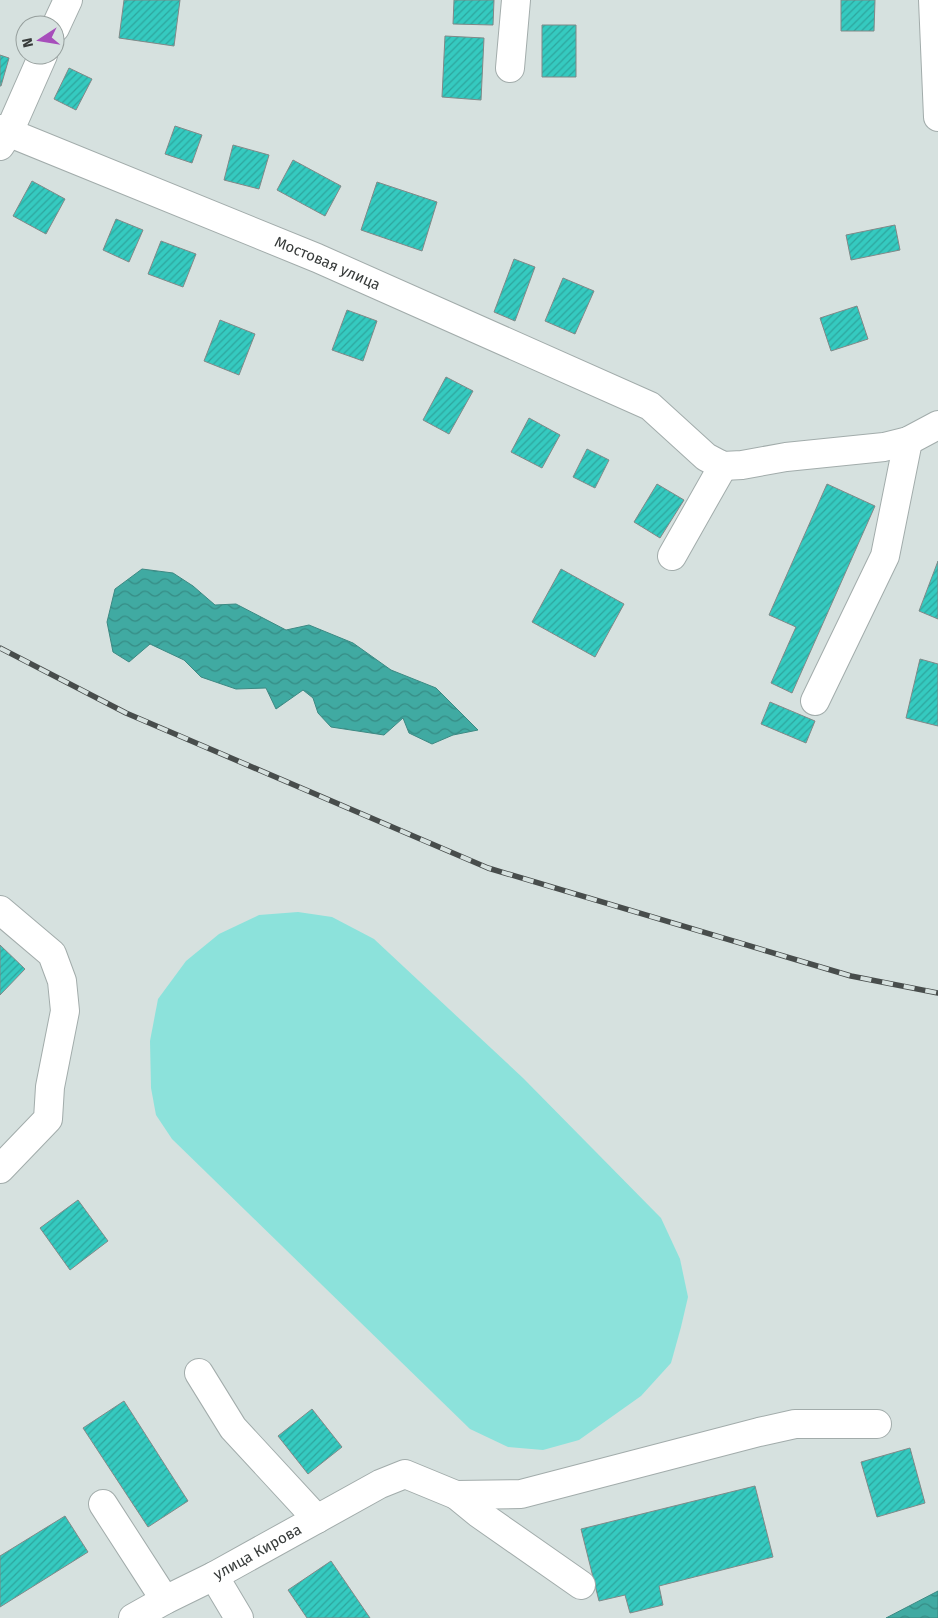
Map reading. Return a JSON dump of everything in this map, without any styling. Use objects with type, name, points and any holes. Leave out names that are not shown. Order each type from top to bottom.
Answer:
[{"type":"street","points":[[61,15],[68,0]]},
{"type":"street","points":[[510,68],[516,0]]},
{"type":"street","points":[[933,0],[938,117]]},
{"type":"street","points":[[3,136],[38,65]]},
{"type":"street","name":"Мостовая улица","points":[[3,136],[317,258],[650,406],[706,457],[723,466]]},
{"type":"street","points":[[672,556],[723,466],[742,465],[786,457],[884,447],[908,441],[938,425]]},
{"type":"street","points":[[815,702],[886,556],[908,441]]},
{"type":"street","points":[[0,910],[52,954],[62,981],[65,1011],[50,1087],[48,1120],[0,1169]]},
{"type":"street","points":[[200,1372],[233,1428],[317,1519]]},
{"type":"street","points":[[456,1495],[521,1494],[795,1424],[876,1424]]},
{"type":"street","name":"улица Кирова","points":[[133,1618],[214,1576],[380,1484],[405,1474],[456,1495]]},
{"type":"street","points":[[456,1495],[581,1585]]},
{"type":"street","points":[[104,1504],[165,1600]]},
{"type":"street","points":[[214,1576],[239,1618]]},
{"type":"shaded area","points":[[298,912],[332,917],[374,939],[523,1078],[661,1218],[680,1259],[688,1297],[671,1363],[641,1396],[579,1440],[543,1450],[508,1447],[470,1429],[172,1139],[156,1115],[151,1088],[150,1041],[158,999],[186,961],[219,934],[259,915]]},
{"type":"water","points":[[142,569],[173,573],[193,586],[215,605],[236,604],[286,630],[309,625],[353,643],[391,670],[436,688],[478,730],[453,735],[432,744],[409,733],[403,718],[384,735],[331,727],[318,713],[313,698],[303,690],[276,709],[266,688],[236,689],[201,677],[184,660],[150,644],[129,662],[113,652],[107,622],[115,589]]},
{"type":"water","points":[[938,1591],[938,1618],[886,1618]]},
{"type":"building","points":[[124,0],[180,0],[174,46],[119,38]]},
{"type":"building","points":[[454,0],[494,0],[493,25],[453,24]]},
{"type":"building","points":[[841,0],[875,0],[874,31],[841,31]]},
{"type":"building","points":[[542,25],[576,25],[576,77],[542,77]]},
{"type":"building","points":[[445,36],[484,38],[481,100],[442,97]]},
{"type":"building","points":[[0,55],[9,58],[1,86],[0,86]]},
{"type":"building","points":[[69,68],[92,79],[76,110],[54,99]]},
{"type":"building","points":[[175,126],[202,135],[192,163],[165,154]]},
{"type":"building","points":[[233,145],[269,155],[259,189],[224,180]]},
{"type":"building","points":[[293,160],[341,186],[325,216],[277,190]]},
{"type":"building","points":[[32,181],[65,199],[46,234],[13,216]]},
{"type":"building","points":[[377,182],[437,202],[422,251],[361,230]]},
{"type":"building","points":[[116,219],[143,230],[129,262],[103,250]]},
{"type":"building","points":[[895,225],[900,250],[851,260],[846,235]]},
{"type":"building","points":[[161,241],[196,254],[183,287],[148,274]]},
{"type":"building","points":[[514,259],[535,267],[515,321],[494,312]]},
{"type":"building","points":[[563,278],[594,291],[575,334],[545,321]]},
{"type":"building","points":[[857,306],[868,339],[831,351],[820,318]]},
{"type":"building","points":[[347,310],[377,321],[363,361],[332,350]]},
{"type":"building","points":[[220,320],[255,334],[239,375],[204,361]]},
{"type":"building","points":[[446,377],[473,391],[449,434],[423,420]]},
{"type":"building","points":[[529,418],[560,435],[542,468],[511,452]]},
{"type":"building","points":[[587,449],[609,460],[595,488],[573,477]]},
{"type":"building","points":[[657,484],[684,500],[660,538],[634,522]]},
{"type":"building","points":[[827,484],[875,506],[792,693],[771,683],[796,627],[769,615]]},
{"type":"building","points":[[938,561],[938,619],[919,611]]},
{"type":"building","points":[[561,569],[624,604],[595,657],[532,622]]},
{"type":"building","points":[[920,659],[938,664],[938,726],[906,718]]},
{"type":"building","points":[[770,702],[815,721],[806,743],[761,724]]},
{"type":"building","points":[[0,945],[25,969],[0,995]]},
{"type":"building","points":[[78,1200],[108,1241],[70,1270],[40,1228]]},
{"type":"building","points":[[124,1401],[188,1501],[148,1527],[83,1428]]},
{"type":"building","points":[[312,1409],[342,1447],[308,1474],[278,1436]]},
{"type":"building","points":[[910,1448],[925,1503],[877,1517],[861,1462]]},
{"type":"building","points":[[755,1486],[773,1557],[659,1586],[663,1605],[630,1613],[625,1595],[599,1601],[581,1529]]},
{"type":"building","points":[[65,1516],[88,1552],[0,1607],[0,1556]]},
{"type":"building","points":[[331,1561],[370,1618],[307,1618],[288,1590]]},
{"type":"railway","points":[[0,648],[126,713],[488,868],[851,976],[938,993]]}]
